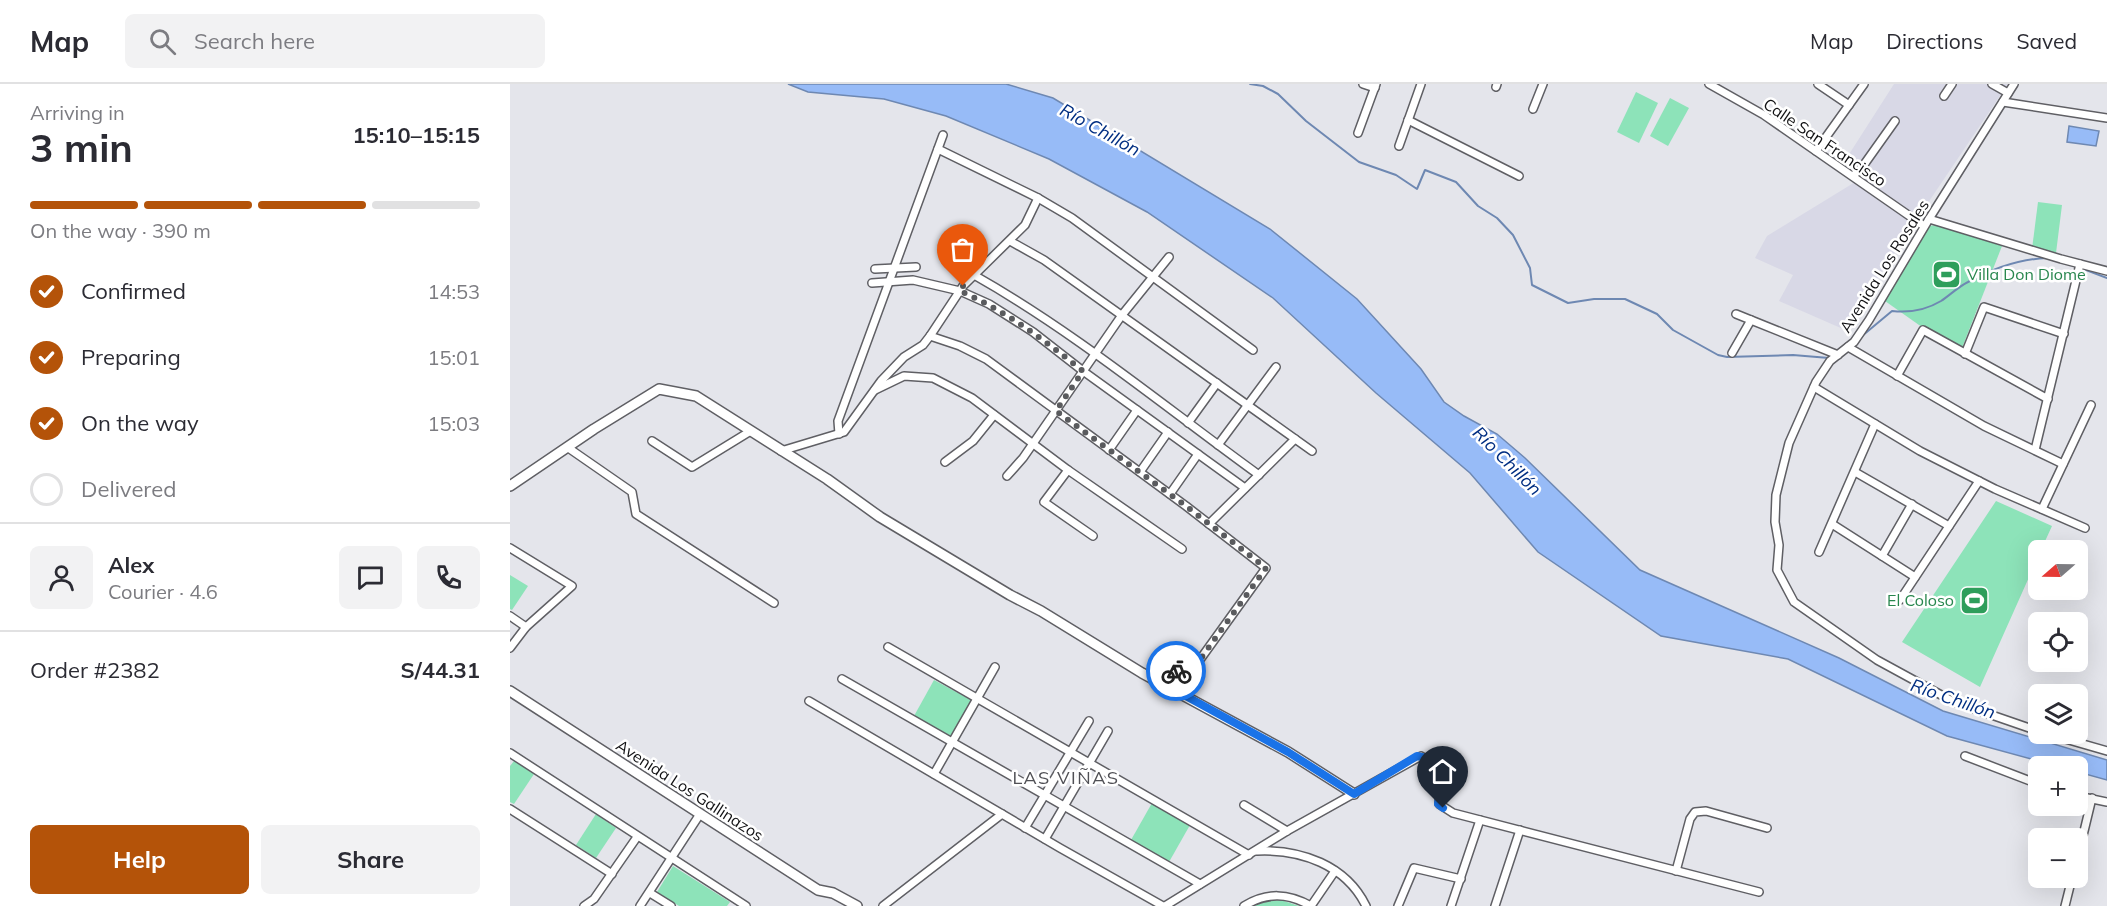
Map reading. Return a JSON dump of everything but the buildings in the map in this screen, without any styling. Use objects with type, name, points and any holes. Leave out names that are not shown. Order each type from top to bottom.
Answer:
[{"type":"street","points":[[1358,134],[1375,86],[1363,84]]},
{"type":"street","points":[[1399,146],[1421,84]]},
{"type":"street","points":[[1533,109],[1543,84]]},
{"type":"street","name":"Calle San Francisco","points":[[1709,84],[1764,115],[1816,152],[1927,222],[2107,271]]},
{"type":"street","points":[[1818,84],[1850,105]]},
{"type":"street","points":[[1816,152],[1864,84]]},
{"type":"street","points":[[1944,96],[1952,84]]},
{"type":"street","points":[[1992,84],[2008,93]]},
{"type":"street","name":"Avenida Los Rosales","points":[[2014,84],[1927,222],[1869,320],[1854,342],[1830,361],[1814,387],[1789,443],[1776,495],[1775,522],[1779,545],[1777,570],[1794,602],[1877,660],[1954,702],[2028,727]]},
{"type":"street","points":[[2003,102],[2107,118]]},
{"type":"street","points":[[1408,120],[1519,176]]},
{"type":"street","points":[[1853,176],[1896,121]]},
{"type":"street","points":[[839,434],[838,421],[943,135]]},
{"type":"street","points":[[938,149],[1038,198],[1072,218],[1253,350]]},
{"type":"street","points":[[781,451],[846,431],[874,391],[904,357],[922,345],[930,336],[960,291],[1025,225],[1038,198]]},
{"type":"street","points":[[1010,241],[1044,260],[1312,451]]},
{"type":"street","points":[[1007,476],[1056,411],[1122,315],[1169,257]]},
{"type":"street","points":[[2035,450],[2080,264]]},
{"type":"street","points":[[875,269],[916,267]]},
{"type":"street","points":[[974,275],[1019,300],[1258,475]]},
{"type":"street","points":[[872,283],[913,280],[960,291],[988,304],[1024,326],[1245,488]]},
{"type":"street","points":[[1965,354],[1984,307],[2064,334]]},
{"type":"street","points":[[1736,314],[1838,355]]},
{"type":"street","points":[[1732,353],[1751,320]]},
{"type":"street","points":[[1897,376],[1923,330],[2048,399]]},
{"type":"street","points":[[930,336],[960,346],[986,359],[1170,494],[1266,568],[1199,661],[1170,673],[1162,683]]},
{"type":"street","points":[[1848,347],[1984,426],[2063,464]]},
{"type":"street","points":[[1218,445],[1276,367]]},
{"type":"street","points":[[874,391],[904,376],[933,378],[972,399],[1068,470],[1182,549]]},
{"type":"street","points":[[1188,423],[1216,383]]},
{"type":"street","points":[[1814,387],[1920,451],[1978,481],[2085,528]]},
{"type":"street","points":[[510,486],[659,389],[696,396],[748,432],[827,479],[880,517],[1162,683],[1288,752],[1354,794]]},
{"type":"street","points":[[2042,509],[2091,405]]},
{"type":"street","points":[[1109,450],[1137,410]]},
{"type":"street","points":[[945,462],[973,441],[994,415]]},
{"type":"street","points":[[1819,552],[1875,424]]},
{"type":"street","points":[[652,441],[692,467],[748,432]]},
{"type":"street","points":[[1140,472],[1168,432]]},
{"type":"street","points":[[1209,524],[1295,439]]},
{"type":"street","points":[[567,447],[632,492],[636,514],[774,603]]},
{"type":"street","points":[[1170,494],[1198,454]]},
{"type":"street","points":[[1068,470],[1044,502],[1093,536]]},
{"type":"street","points":[[1855,472],[1949,526]]},
{"type":"street","points":[[1900,600],[1978,481]]},
{"type":"street","points":[[1882,556],[1912,504]]},
{"type":"street","points":[[1832,524],[1915,577]]},
{"type":"street","points":[[510,548],[572,586],[526,627],[510,648]]},
{"type":"street","points":[[510,616],[526,627]]},
{"type":"street","points":[[888,647],[1089,763],[1252,853],[1277,850],[1324,863],[1358,891],[1366,906]]},
{"type":"street","points":[[934,774],[995,667]]},
{"type":"street","points":[[842,679],[1200,884]]},
{"type":"street","name":"Avenida Los Gallinazos","points":[[510,691],[818,890],[833,893],[857,906]]},
{"type":"street","points":[[809,701],[1025,828],[1164,906],[1287,831],[1421,756],[1442,772],[1438,804],[1453,813],[1759,892]]},
{"type":"street","points":[[1025,828],[1089,721]]},
{"type":"street","points":[[1045,839],[1108,731]]},
{"type":"street","points":[[2083,744],[2107,751]]},
{"type":"street","points":[[510,753],[736,903],[746,906]]},
{"type":"street","points":[[1965,756],[2028,780]]},
{"type":"street","points":[[2088,797],[2107,802]]},
{"type":"street","points":[[2085,828],[2092,798]]},
{"type":"street","points":[[1244,805],[1287,831]]},
{"type":"street","points":[[510,809],[612,874]]},
{"type":"street","points":[[1676,871],[1690,819],[1695,812],[1706,811],[1767,828]]},
{"type":"street","points":[[640,906],[700,814]]},
{"type":"street","points":[[884,906],[1002,814]]},
{"type":"street","points":[[1451,906],[1480,820]]},
{"type":"street","points":[[1495,906],[1520,830]]},
{"type":"street","points":[[584,906],[594,899],[637,837]]},
{"type":"street","points":[[1398,906],[1414,868],[1461,879]]},
{"type":"street","points":[[1244,906],[1256,899],[1277,895],[1299,900],[1311,906],[1335,871]]},
{"type":"street","points":[[2065,906],[2070,888]]},
{"type":"street","points":[[650,893],[671,906]]},
{"type":"shaded area","points":[[1894,84],[2008,84],[1843,329],[1779,301],[1793,275],[1755,258],[1767,236],[1865,176],[1846,159]]},
{"type":"green space","points":[[1636,92],[1658,103],[1639,143],[1617,132]]},
{"type":"green space","points":[[1670,98],[1689,108],[1668,146],[1650,136]]},
{"type":"green space","points":[[2038,202],[2062,205],[2056,253],[2032,249]]},
{"type":"green space","name":"Villa Don Diome","points":[[1937,225],[2002,246],[1962,348],[1919,325],[1885,301],[1928,226]]},
{"type":"green space","name":"El Coloso","points":[[1996,501],[2052,526],[2046,540],[2028,540],[2028,579],[1980,687],[1902,642]]},
{"type":"green space","points":[[510,575],[528,586],[512,610],[510,609]]},
{"type":"green space","points":[[934,680],[971,700],[951,736],[914,716]]},
{"type":"green space","points":[[514,761],[534,774],[514,804],[510,802],[510,766]]},
{"type":"green space","points":[[1152,803],[1190,825],[1169,862],[1131,840]]},
{"type":"green space","points":[[596,814],[616,828],[596,858],[576,845]]},
{"type":"green space","points":[[673,866],[730,902],[727,906],[679,906],[657,892]]},
{"type":"green space","points":[[1281,900],[1299,906],[1254,906],[1268,901]]},
{"type":"water","name":"Río Chillón","points":[[788,84],[1006,84],[1053,98],[1270,229],[1357,299],[1421,369],[1444,402],[1497,434],[1525,458],[1640,570],[1839,658],[1943,711],[2028,736],[2028,744],[2053,744],[2107,760],[2107,780],[2088,775],[2088,756],[2028,756],[2028,758],[1947,736],[1788,659],[1661,636],[1538,552],[1470,473],[1376,393],[1273,298],[1147,212],[1049,159],[946,116],[884,99],[808,92]]},
{"type":"water","points":[[2069,126],[2099,131],[2096,146],[2067,142]]},
{"type":"waterway","points":[[1250,84],[1263,86],[1278,94],[1306,121],[1359,162],[1396,175],[1417,189],[1425,170],[1456,182],[1478,206],[1497,218],[1513,235],[1530,268],[1532,285],[1568,303],[1594,299],[1625,299],[1657,314],[1673,330],[1718,355],[1727,357],[1793,355],[1829,358]]},
{"type":"waterway","points":[[1862,336],[1892,311],[1905,312],[1929,307],[1964,284],[1987,273],[2016,263],[2047,258]]},
{"type":"waterway","points":[[2073,265],[2107,278]]},
{"type":"way so far","points":[[963,286],[960,291],[988,304],[1033,332],[1083,371],[1056,411],[1266,568],[1199,661],[1176,671]]},
{"type":"place","name":"Villa Don Diome","points":[[1946,274]]},
{"type":"place","name":"El Coloso","points":[[1975,600]]},
{"type":"district","name":"LAS VIÑAS","points":[[1066,778]]},
{"type":"route","points":[[1176,671],[1170,673],[1162,683],[1288,752],[1354,794],[1417,756],[1426,758],[1442,772],[1438,804],[1443,808]]}]
